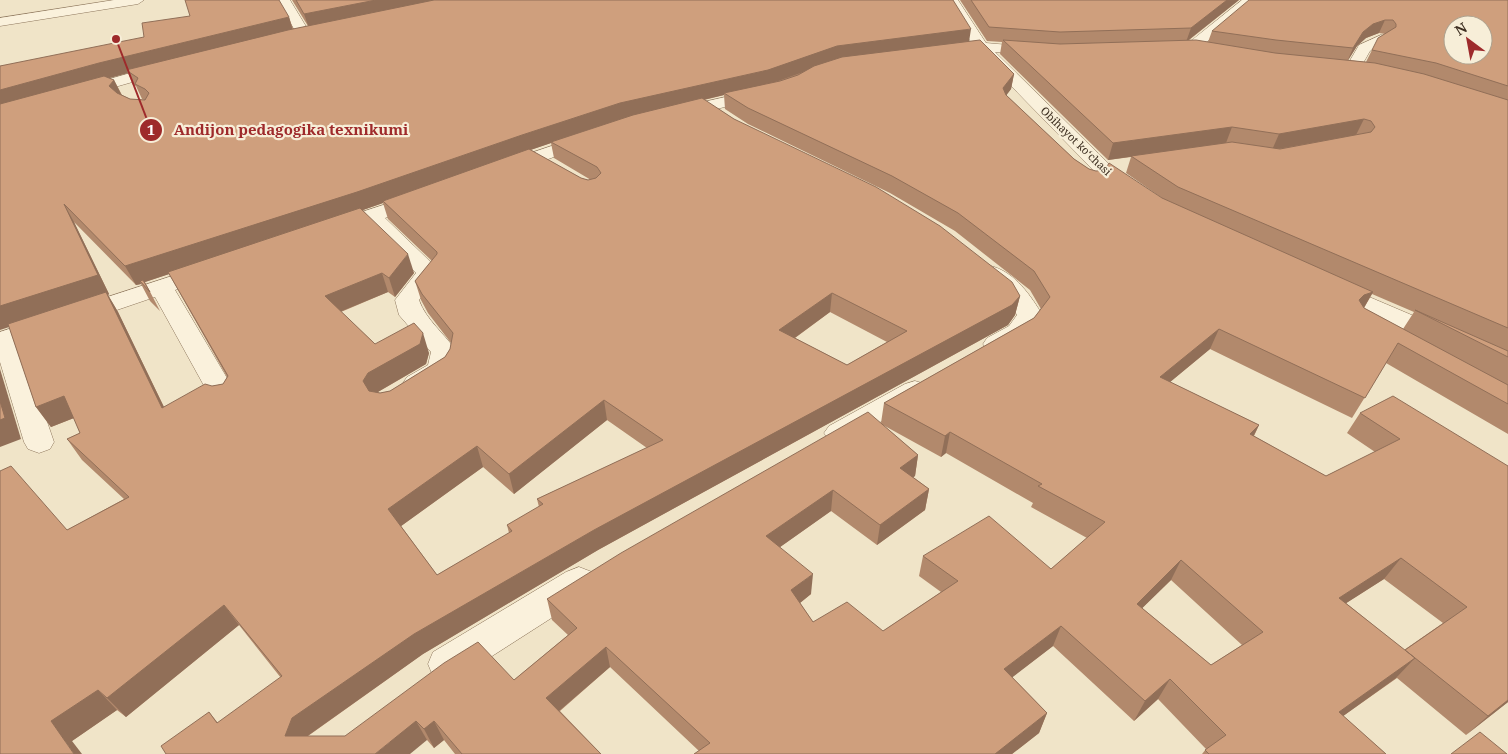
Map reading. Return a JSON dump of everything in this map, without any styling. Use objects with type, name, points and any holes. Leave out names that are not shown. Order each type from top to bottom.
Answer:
[{"type":"street","points":[[0,22],[138,0]]},
{"type":"street","points":[[284,0],[304,33]]},
{"type":"street","name":"Obihayot koʻchasi","points":[[952,0],[981,47],[1103,169],[1143,205],[1078,171]]},
{"type":"street","points":[[1151,48],[1200,50],[1250,0]]},
{"type":"street","points":[[285,38],[322,30]]},
{"type":"street","points":[[1334,67],[1360,70],[1364,48],[1381,39]]},
{"type":"street","points":[[934,53],[981,47],[1057,52]]},
{"type":"street","points":[[66,96],[183,63]]},
{"type":"street","points":[[113,83],[136,94]]},
{"type":"street","points":[[654,119],[782,88]]},
{"type":"street","points":[[1022,88],[1010,105],[1078,171],[1131,165]]},
{"type":"street","points":[[705,106],[734,125]]},
{"type":"street","points":[[488,174],[599,135]]},
{"type":"street","points":[[533,157],[558,171]]},
{"type":"street","points":[[316,235],[434,194]]},
{"type":"street","points":[[371,216],[429,272],[407,300],[412,315],[444,352],[440,368],[394,397]]},
{"type":"street","points":[[968,255],[1019,296],[1030,316],[1018,331],[974,356]]},
{"type":"street","points":[[39,442],[3,340],[225,266]]},
{"type":"street","points":[[161,287],[223,395]]},
{"type":"street","points":[[1313,289],[1362,311],[1508,366]]},
{"type":"street","points":[[1362,311],[1411,346]]},
{"type":"street","points":[[819,444],[940,376]]},
{"type":"street","points":[[423,681],[603,567]]},
{"type":"building","points":[[185,0],[279,0],[289,17],[99,63],[0,90],[0,66],[144,37],[142,23],[190,16]]},
{"type":"building","points":[[296,0],[376,0],[304,14]]},
{"type":"building","points":[[434,0],[953,0],[971,29],[837,46],[768,70],[620,103],[357,192],[125,266],[64,204],[98,275],[0,306],[0,104],[104,76],[114,80],[109,86],[117,93],[130,99],[145,100],[149,93],[135,84],[138,78],[126,70],[288,30]]},
{"type":"building","points":[[971,0],[1227,0],[1191,28],[1060,32],[989,27]]},
{"type":"building","points":[[1249,0],[1508,0],[1508,86],[1436,63],[1372,50],[1378,38],[1396,27],[1393,20],[1385,20],[1373,24],[1363,32],[1353,48],[1212,31]]},
{"type":"building","points":[[980,40],[1014,74],[1003,88],[1006,95],[1074,159],[1089,169],[1096,171],[1105,170],[1109,163],[1162,198],[1373,292],[1364,295],[1359,300],[1364,308],[1508,385],[1508,404],[1398,343],[1365,398],[1219,329],[1160,377],[1259,425],[1250,434],[1326,476],[1400,439],[1360,413],[1393,396],[1508,466],[1508,700],[1488,716],[1405,650],[1467,607],[1401,558],[1339,598],[1415,658],[1339,712],[1386,754],[1209,754],[1205,750],[1226,735],[1170,679],[1145,701],[1061,626],[1004,669],[1047,713],[995,754],[694,754],[710,743],[606,647],[546,698],[601,754],[462,754],[434,721],[424,729],[416,721],[375,754],[166,754],[161,746],[209,712],[217,723],[282,676],[224,605],[107,698],[98,690],[51,721],[74,754],[0,754],[0,471],[11,466],[67,530],[129,497],[67,439],[80,433],[64,396],[36,407],[8,324],[106,292],[162,408],[205,384],[212,386],[223,384],[228,376],[168,272],[360,208],[408,254],[389,278],[382,273],[325,296],[375,344],[414,323],[423,333],[420,344],[368,373],[363,381],[369,391],[380,393],[390,391],[445,357],[450,349],[453,333],[422,294],[415,281],[437,252],[383,201],[529,149],[581,178],[588,180],[596,178],[601,173],[597,167],[551,142],[633,115],[702,98],[734,119],[876,187],[940,226],[1012,282],[1020,296],[1012,305],[594,530],[414,634],[292,718],[285,736],[345,736],[444,663],[478,642],[514,680],[577,628],[547,599],[621,553],[868,412],[918,455],[900,468],[929,489],[880,525],[833,490],[766,536],[813,574],[791,590],[813,622],[847,602],[883,631],[958,581],[923,556],[989,516],[1051,569],[1105,522],[1038,486],[1042,484],[950,432],[945,436],[884,403],[1034,318],[1050,297],[1034,271],[958,213],[892,176],[748,108],[724,93],[780,81],[798,75],[814,66],[842,57]],"holes":[[[832,293],[907,331],[847,365],[779,330]],[[604,400],[663,440],[537,499],[543,504],[507,525],[512,531],[437,575],[388,509],[477,446],[509,474]],[[1181,560],[1263,632],[1211,665],[1137,604]]]},
{"type":"building","points":[[1003,40],[1060,44],[1196,40],[1275,53],[1375,63],[1424,74],[1508,100],[1508,328],[1178,187],[1131,156],[1232,142],[1280,149],[1371,132],[1375,127],[1371,121],[1364,119],[1279,134],[1232,127],[1113,143]]},
{"type":"building","points":[[143,280],[150,292],[140,281]]},
{"type":"building","points":[[1415,310],[1508,351],[1508,357]]},
{"type":"building","points":[[0,401],[5,418],[0,420]]},
{"type":"building","points":[[1480,732],[1507,754],[1451,754]]},
{"type":"place","name":"Andijon pedagogika texnikumi","points":[[116,39]]}]
